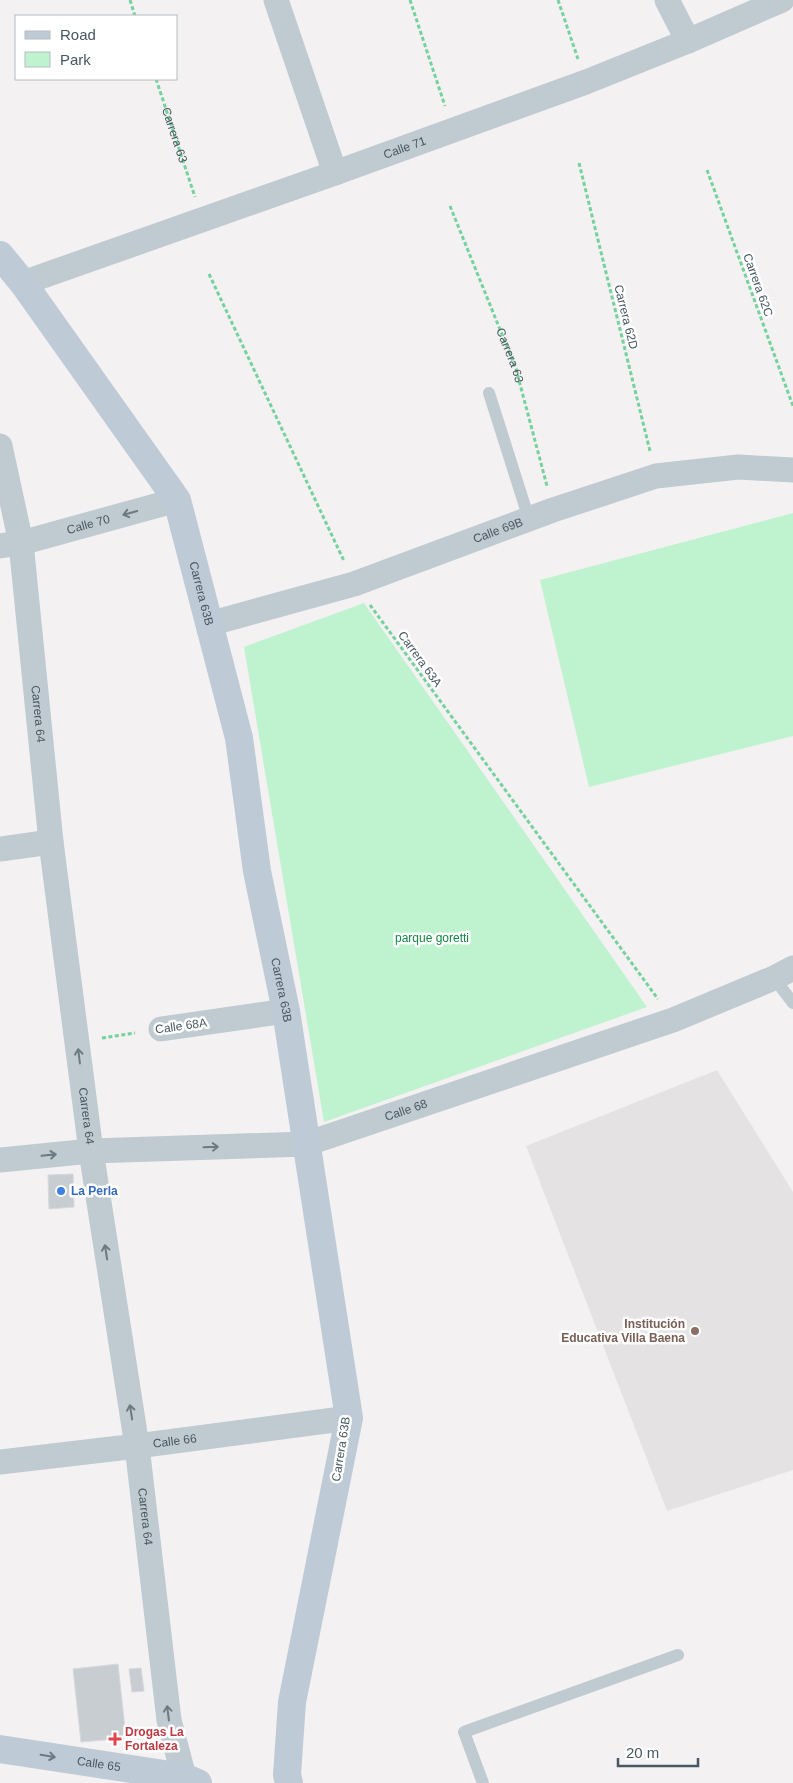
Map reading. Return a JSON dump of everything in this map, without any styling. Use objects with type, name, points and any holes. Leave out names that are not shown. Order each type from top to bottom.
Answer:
[{"type":"main road","name":"Carrera 63B","points":[[0,254],[23,283],[177,500],[239,738],[258,871],[286,1011],[349,1418],[292,1702],[287,1775],[289,1783]]},
{"type":"main road","name":"Calle 65","points":[[0,1749],[187,1781]]},
{"type":"street","points":[[276,0],[335,173]]},
{"type":"street","points":[[667,0],[688,41]]},
{"type":"street","name":"Calle 71","points":[[23,283],[586,82],[688,41],[782,0]]},
{"type":"street","name":"Carrera 64","points":[[0,446],[10,544],[91,1151],[137,1446],[169,1720],[187,1781]]},
{"type":"street","name":"Calle 69B","points":[[209,624],[354,584],[553,510],[656,476],[738,467],[793,470]]},
{"type":"street","name":"Calle 70","points":[[10,544],[177,500]]},
{"type":"street","points":[[0,849],[51,842]]},
{"type":"street","name":"Calle 68","points":[[0,1160],[91,1151],[306,1144],[673,1020],[784,973]]},
{"type":"street","name":"Calle 68A","points":[[161,1029],[286,1011]]},
{"type":"street","name":"Calle 66","points":[[0,1462],[349,1418]]},
{"type":"lane","points":[[489,393],[529,519]]},
{"type":"lane","points":[[784,973],[793,1004]]},
{"type":"lane","points":[[483,1783],[464,1732],[678,1655]]},
{"type":"path","points":[[130,0],[135,15]]},
{"type":"path","points":[[410,0],[452,129]]},
{"type":"path","points":[[558,0],[586,82]]},
{"type":"path","name":"Carrera 63","points":[[156,80],[202,220]]},
{"type":"path","name":"Carrera 62D","points":[[579,163],[656,476]]},
{"type":"path","name":"Carrera 62C","points":[[707,170],[793,406]]},
{"type":"path","name":"Carrera 63","points":[[450,206],[516,369],[553,510]]},
{"type":"path","name":"Carrera 63A","points":[[209,274],[354,584],[673,1020]]},
{"type":"path","name":"Calle 68A","points":[[77,1042],[161,1029]]},
{"type":"shaded area","name":"Institución Educativa Villa Baena","points":[[717,1070],[793,1192],[793,1470],[667,1511],[526,1146]]},
{"type":"green space","points":[[793,513],[793,736],[589,787],[540,580]]},
{"type":"green space","name":"parque goretti","points":[[364,603],[647,1007],[324,1122],[244,647]]},
{"type":"building","name":"La Perla","points":[[73,1174],[74,1207],[49,1209],[48,1175]]},
{"type":"building","points":[[118,1664],[126,1738],[81,1742],[73,1669]]},
{"type":"building","points":[[141,1668],[144,1691],[132,1692],[129,1669]]},
{"type":"place","name":"La Perla","points":[[61,1191]]},
{"type":"place","name":"Institución Educativa Villa Baena","points":[[695,1331]]},
{"type":"place","name":"Drogas La Fortaleza","points":[[115,1739]]}]
